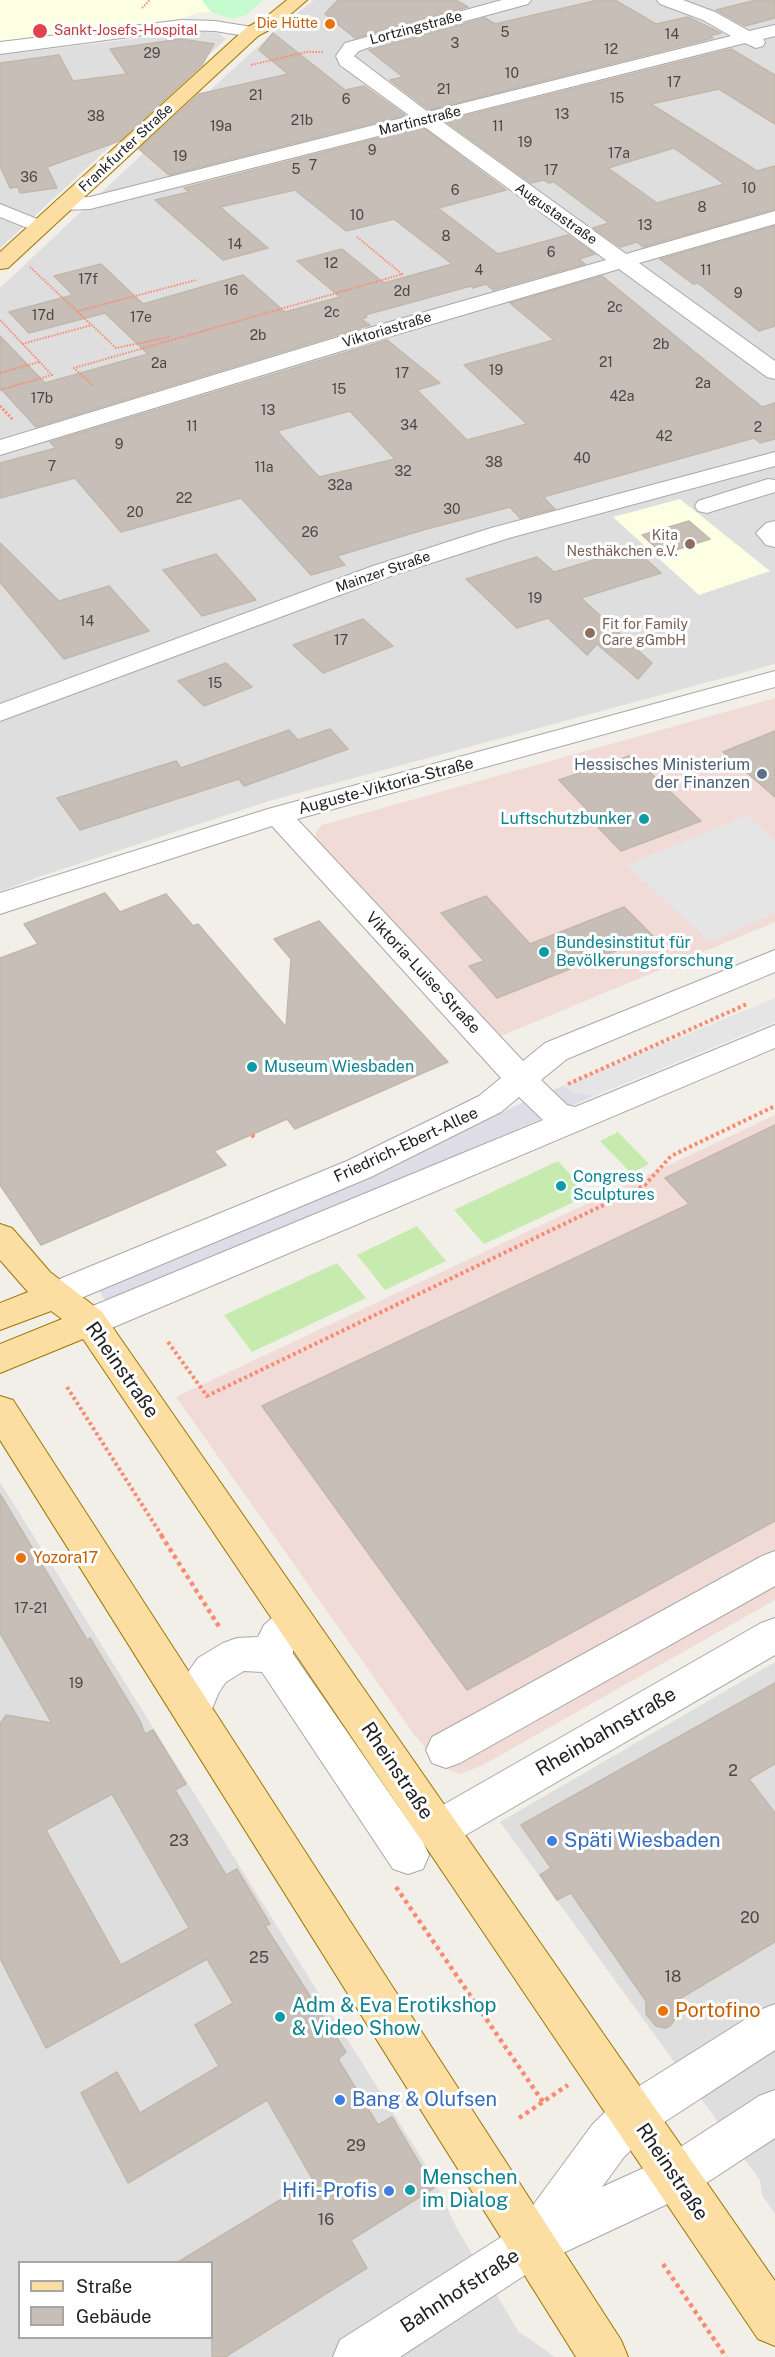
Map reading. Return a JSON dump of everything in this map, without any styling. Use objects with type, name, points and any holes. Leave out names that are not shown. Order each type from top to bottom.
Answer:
[{"type":"main road","name":"Frankfurter Straße","points":[[252,32],[258,19],[280,0]]},
{"type":"main road","name":"Frankfurter Straße","points":[[0,263],[252,32],[272,21],[298,0]]},
{"type":"main road","name":"Rheinstraße","points":[[0,1237],[27,1270],[90,1322],[295,1622],[423,1842],[633,2116],[775,2322]]},
{"type":"main road","points":[[0,1317],[57,1294]]},
{"type":"main road","points":[[0,1359],[90,1322]]},
{"type":"main road","points":[[0,1410],[604,2357]]},
{"type":"street","name":"Lortzingstraße","points":[[347,51],[363,43],[522,0]]},
{"type":"street","points":[[666,0],[709,16],[775,52]]},
{"type":"street","points":[[0,48],[182,26],[215,27],[252,32]]},
{"type":"street","name":"Martinstraße","points":[[64,204],[90,203],[775,30]]},
{"type":"street","name":"Augustastraße","points":[[347,51],[347,61],[775,372]]},
{"type":"street","points":[[0,210],[40,227]]},
{"type":"street","name":"Viktoriastraße","points":[[0,448],[775,217]]},
{"type":"street","name":"Mainzer Straße","points":[[0,713],[382,571],[500,533],[775,459]]},
{"type":"street","points":[[746,467],[771,489]]},
{"type":"street","points":[[707,506],[771,489]]},
{"type":"street","points":[[775,528],[768,533],[775,540]]},
{"type":"street","name":"Auguste-Viktoria-Straße","points":[[0,904],[46,887],[278,815],[775,679]]},
{"type":"street","name":"Viktoria-Luise-Straße","points":[[278,815],[529,1088],[556,1113],[577,1119]]},
{"type":"street","name":"Friedrich-Ebert-Allee","points":[[57,1294],[359,1169],[471,1116],[490,1104],[529,1088],[556,1051],[775,960]]},
{"type":"street","points":[[90,1322],[775,1036]]},
{"type":"street","points":[[446,1750],[775,1567]]},
{"type":"street","points":[[295,1622],[278,1637],[273,1647],[274,1658],[423,1842]]},
{"type":"street","name":"Rheinbahnstraße","points":[[423,1842],[775,1635]]},
{"type":"street","points":[[192,1711],[202,1684],[212,1670],[237,1655],[252,1653],[274,1658]]},
{"type":"street","name":"Bahnhofstraße","points":[[532,2244],[608,2141],[633,2116],[775,2025]]},
{"type":"street","name":"Bahnhofstraße","points":[[357,2357],[532,2244],[675,2177],[775,2112]]},
{"type":"path","points":[[248,66],[306,52]]},
{"type":"path","points":[[92,385],[74,368],[403,274],[357,237]]},
{"type":"path","points":[[23,260],[116,348],[196,332]]},
{"type":"path","points":[[77,311],[196,280]]},
{"type":"path","points":[[0,321],[52,375],[0,390]]},
{"type":"path","points":[[22,344],[92,325]]},
{"type":"path","points":[[0,373],[39,362]]},
{"type":"path","points":[[0,406],[13,420],[7,422]]},
{"type":"path","points":[[529,1088],[751,1002]]},
{"type":"path","points":[[168,1342],[207,1396],[645,1185],[670,1156],[775,1106]]},
{"type":"path","points":[[252,1135],[256,1139]]},
{"type":"path","points":[[519,2118],[576,2080]]},
{"type":"path","points":[[663,2264],[726,2357]]},
{"type":"shaded area","name":"Sankt-Josefs-Hospital","points":[[0,0],[202,0],[211,12],[197,13],[180,19],[0,41]]},
{"type":"shaded area","points":[[314,0],[775,0],[775,664],[269,801],[38,877],[0,892],[0,288],[221,80],[275,31]]},
{"type":"shaded area","points":[[198,31],[219,33],[226,39],[0,248],[0,55]]},
{"type":"shaded area","name":"Kita Nesthäkchen e.V.","points":[[680,499],[770,571],[699,595],[613,517]]},
{"type":"shaded area","points":[[775,698],[775,922],[501,1036],[318,841],[315,834],[322,825]]},
{"type":"shaded area","points":[[747,815],[775,840],[775,913],[709,942],[627,865]]},
{"type":"shaded area","points":[[775,998],[775,1022],[594,1096],[575,1093],[562,1086]]},
{"type":"shaded area","points":[[562,1086],[575,1093],[594,1096],[108,1305],[97,1287]]},
{"type":"shaded area","points":[[775,1115],[775,1600],[483,1765],[461,1774],[441,1767],[413,1733],[176,1397]]},
{"type":"shaded area","points":[[0,1482],[432,2175],[456,2227],[518,2331],[555,2357],[0,2357]]},
{"type":"shaded area","points":[[775,1662],[775,2214],[762,2195],[760,2180],[500,1822]]},
{"type":"green space","points":[[202,0],[263,0],[248,14],[233,19],[211,12]]},
{"type":"green space","points":[[618,1132],[649,1164],[631,1173],[600,1141]]},
{"type":"green space","points":[[558,1161],[589,1195],[484,1244],[454,1210]]},
{"type":"green space","points":[[417,1226],[446,1261],[385,1290],[357,1255]]},
{"type":"green space","points":[[337,1263],[366,1298],[252,1352],[224,1315]]},
{"type":"building","points":[[338,0],[456,0],[468,7],[355,38],[325,14]]},
{"type":"building","points":[[598,0],[615,0],[656,24],[688,17],[721,33],[709,36],[713,38],[429,110],[390,80],[403,77],[369,50],[485,18],[495,24]]},
{"type":"building","points":[[756,0],[775,0],[775,18],[745,26],[716,10]]},
{"type":"building","points":[[273,33],[345,90],[364,86],[405,115],[169,175],[139,149],[199,94],[288,74],[259,50]]},
{"type":"building","points":[[181,39],[214,44],[202,65],[119,141],[47,167],[57,188],[20,193],[18,187],[10,188],[0,166],[0,63],[59,55],[73,81],[127,74],[110,49]]},
{"type":"building","points":[[731,49],[775,75],[775,124],[719,89],[651,104],[757,171],[775,166],[775,209],[643,247],[637,242],[620,247],[593,228],[609,223],[554,182],[549,183],[544,180],[531,183],[445,121]],"holes":[[[674,148],[724,184],[657,203],[608,168]]]},
{"type":"building","points":[[422,127],[506,190],[438,208],[498,254],[568,235],[595,254],[579,259],[585,264],[493,290],[486,284],[473,288],[471,286],[365,315],[367,317],[361,319],[370,325],[36,427],[0,388],[0,336],[45,383],[148,354],[105,313],[29,333],[9,312],[73,295],[54,276],[101,264],[143,304],[243,275],[285,312],[340,297],[297,261],[342,249],[384,283],[452,264],[394,219],[346,231],[295,190],[220,207],[268,248],[223,260],[155,200],[189,192],[184,188]]},
{"type":"building","points":[[775,226],[775,326],[759,331],[698,283],[693,284],[660,259]]},
{"type":"building","points":[[602,276],[762,407],[775,403],[775,439],[760,443],[754,438],[543,497],[555,509],[520,518],[510,507],[423,530],[337,556],[345,565],[311,575],[241,498],[121,532],[75,478],[0,498],[0,463],[56,448],[50,442],[387,340],[440,383],[417,390],[467,440],[527,424],[464,365],[554,340],[510,303]],"holes":[[[350,411],[395,459],[319,477],[277,431]]]},
{"type":"building","points":[[689,521],[710,539],[663,554],[642,535]]},
{"type":"building","points":[[0,543],[59,601],[109,586],[149,631],[64,659],[0,582]]},
{"type":"building","points":[[634,548],[661,573],[581,598],[652,663],[638,679],[597,644],[587,655],[548,618],[517,628],[466,579],[537,557],[554,572]]},
{"type":"building","points":[[216,554],[256,600],[202,616],[163,570]]},
{"type":"building","points":[[363,619],[393,646],[323,673],[293,645]]},
{"type":"building","points":[[226,663],[252,687],[204,706],[178,681]]},
{"type":"building","points":[[330,729],[348,749],[244,786],[239,779],[80,830],[57,798],[176,761],[181,768],[289,730],[298,740]]},
{"type":"building","name":"Hessisches Ministerium der Finanzen","points":[[775,731],[775,797],[723,752]]},
{"type":"building","points":[[632,755],[701,821],[621,851],[587,816],[592,815],[559,780]]},
{"type":"building","name":"Museum Wiesbaden","points":[[105,893],[120,912],[166,894],[193,926],[198,924],[286,1027],[291,959],[274,939],[319,921],[448,1062],[295,1129],[287,1119],[214,1151],[226,1165],[41,1245],[0,1185],[0,958],[38,944],[24,924]]},
{"type":"building","name":"Bundesinstitut für Bevölkerungsforschung","points":[[486,896],[530,944],[624,907],[653,936],[497,998],[469,966],[484,961],[441,913]]},
{"type":"building","points":[[775,1125],[775,1521],[467,1690],[262,1406],[689,1204],[665,1178]]},
{"type":"building","points":[[0,1494],[87,1640],[90,1638],[140,1721],[145,1734],[153,1730],[186,1784],[175,1790],[226,1875],[237,1869],[270,1924],[265,1926],[346,2052],[338,2059],[378,2125],[392,2117],[434,2188],[351,2240],[367,2268],[225,2357],[212,2357],[213,2261],[180,2261],[313,2180],[267,2100],[128,2183],[81,2093],[117,2072],[140,2113],[219,2066],[195,2025],[233,2003],[207,1959],[46,2048],[0,1958],[0,1724],[6,1715],[52,1723],[0,1633]],"holes":[[[112,1794],[189,1928],[121,1965],[46,1830]]]},
{"type":"building","points":[[775,1683],[775,1764],[749,1779],[775,1813],[775,1942],[681,1998],[679,2013],[670,2026],[665,2028],[656,2026],[646,2014],[646,2001],[571,1893],[557,1900],[540,1875],[551,1868],[521,1825]]},
{"type":"place","name":"Die Hütte","points":[[330,24]]},
{"type":"place","name":"Sankt-Josefs-Hospital","points":[[40,31]]},
{"type":"place","name":"Kita Nesthäkchen e.V.","points":[[690,544]]},
{"type":"place","name":"Fit for Family Care gGmbH","points":[[590,633]]},
{"type":"place","name":"Hessisches Ministerium der Finanzen","points":[[762,774]]},
{"type":"place","name":"Luftschutzbunker","points":[[644,819]]},
{"type":"place","name":"Bundesinstitut für Bevölkerungsforschung","points":[[544,952]]},
{"type":"place","name":"Museum Wiesbaden","points":[[252,1067]]},
{"type":"place","name":"Congress Sculptures","points":[[561,1186]]},
{"type":"place","name":"Yozora17","points":[[21,1558]]},
{"type":"place","name":"Späti Wiesbaden","points":[[552,1841]]},
{"type":"place","name":"Portofino","points":[[663,2011]]},
{"type":"place","name":"Adm & Eva Erotikshop & Video Show","points":[[280,2017]]},
{"type":"place","name":"Bang & Olufsen","points":[[340,2100]]},
{"type":"place","name":"Menschen im Dialog","points":[[410,2190]]},
{"type":"place","name":"Hifi-Profis","points":[[389,2191]]}]
